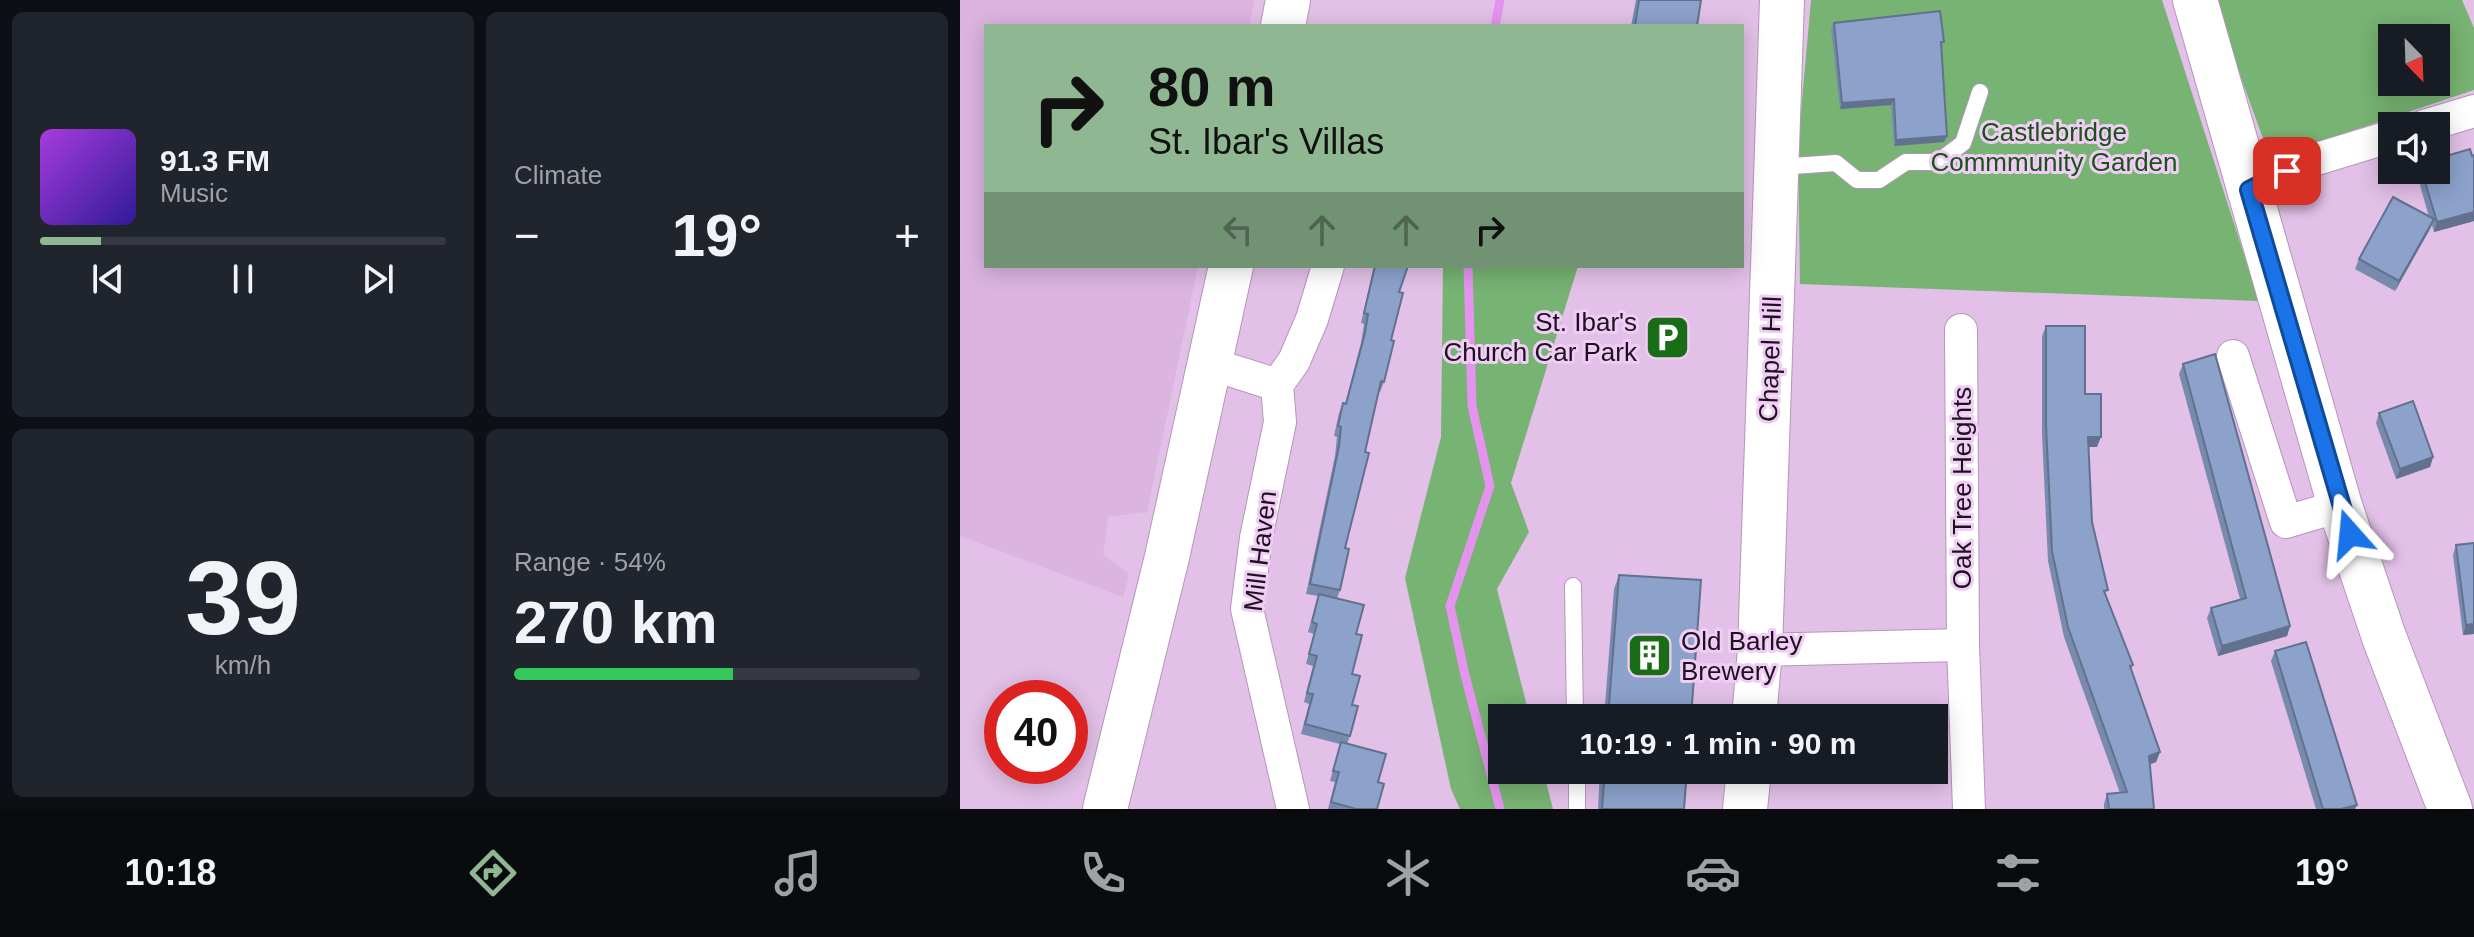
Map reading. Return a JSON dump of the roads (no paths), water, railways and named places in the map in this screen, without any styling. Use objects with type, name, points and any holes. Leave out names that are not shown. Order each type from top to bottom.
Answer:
[{"type":"street","points":[[1283,24],[1288,0]]},
{"type":"street","name":"Chapel Hill","points":[[1755,704],[1760,650],[1782,0]]},
{"type":"street","points":[[2195,0],[2340,506],[2384,637],[2450,809]]},
{"type":"street","points":[[2450,118],[2474,111]]},
{"type":"street","points":[[2249,190],[2307,162],[2378,140]]},
{"type":"street","points":[[1105,809],[1167,557],[1231,268]]},
{"type":"street","points":[[1208,363],[1277,385],[1294,361],[1312,319],[1327,268]]},
{"type":"street","name":"Oak Tree Heights","points":[[1961,330],[1963,645],[1969,809]]},
{"type":"street","points":[[2233,356],[2286,522],[2340,506]]},
{"type":"street","name":"Mill Haven","points":[[1277,385],[1280,422],[1256,538],[1247,609],[1293,809]]},
{"type":"street","points":[[1760,650],[1963,645]]},
{"type":"street","points":[[1745,809],[1748,784]]},
{"type":"lane","points":[[1776,167],[1836,163],[1857,180],[1879,180],[1906,162],[1938,162],[1963,143],[1980,92]]},
{"type":"lane","points":[[1573,586],[1575,704]]},
{"type":"lane","points":[[1577,784],[1577,809]]},
{"type":"waterway","points":[[1495,24],[1500,0]]},
{"type":"waterway","points":[[1468,268],[1472,406],[1490,486],[1450,606],[1500,809]]},
{"type":"place","name":"St. Ibar's Church Car Park","points":[[1668,337]]},
{"type":"place","name":"Old Barley Brewery","points":[[1650,656]]},
{"type":"park label","name":"Castlebridge Commmunity Garden","points":[[2054,147]]}]
